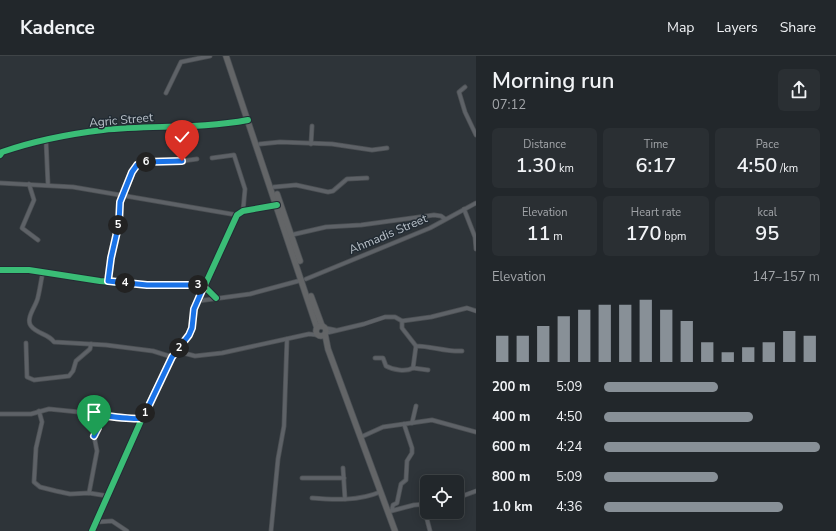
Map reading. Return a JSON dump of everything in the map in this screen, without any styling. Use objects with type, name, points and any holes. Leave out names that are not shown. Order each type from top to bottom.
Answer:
[{"type":"highway","points":[[226,56],[260,144],[291,235],[304,280]]},
{"type":"highway","points":[[230,56],[277,205],[380,492],[390,511],[395,531]]},
{"type":"street","points":[[166,93],[181,62],[210,56]]},
{"type":"street","points":[[465,87],[459,92],[465,112],[476,135]]},
{"type":"street","name":"Agric Street","points":[[0,155],[2,152],[25,144],[102,130],[203,126],[250,120]]},
{"type":"street","points":[[311,144],[312,126]]},
{"type":"street","points":[[46,140],[48,185]]},
{"type":"street","points":[[260,144],[280,142],[332,144],[372,150],[387,148]]},
{"type":"street","points":[[212,158],[234,155],[245,189],[243,210]]},
{"type":"street","points":[[108,281],[122,195],[137,165],[144,162],[196,159]]},
{"type":"street","points":[[274,186],[296,185],[328,192],[333,191],[347,179],[367,178]]},
{"type":"street","points":[[0,183],[73,187],[237,215]]},
{"type":"street","points":[[29,184],[34,200],[22,228],[38,240]]},
{"type":"street","name":"Ahmadis Street","points":[[198,301],[250,294],[304,280],[416,234],[476,203]]},
{"type":"street","points":[[92,531],[172,357],[189,335],[192,328],[194,309],[213,270],[221,246],[237,215],[243,210],[277,205]]},
{"type":"street","points":[[464,209],[474,237],[476,249]]},
{"type":"street","points":[[291,235],[326,227],[361,225],[434,215],[441,216],[445,219]]},
{"type":"street","points":[[0,270],[43,272],[147,285],[198,285],[204,286],[216,298]]},
{"type":"street","points":[[43,272],[38,298],[31,314],[30,324],[39,334],[52,338],[54,342],[91,344],[153,351],[172,357]]},
{"type":"street","points":[[176,351],[195,356],[222,353],[321,331],[336,330],[364,324],[385,317],[394,317],[402,321],[431,317],[467,308],[476,311]]},
{"type":"street","points":[[402,321],[402,328],[416,346],[414,368]]},
{"type":"street","points":[[271,531],[278,459],[284,426],[287,339]]},
{"type":"street","points":[[26,343],[27,377],[34,380],[69,376],[73,371],[76,361],[90,349],[91,344]]},
{"type":"street","points":[[416,346],[431,346],[454,352],[462,352]]},
{"type":"street","points":[[375,358],[383,358],[386,366],[395,369],[408,370],[414,368],[428,370]]},
{"type":"street","points":[[412,423],[416,406]]},
{"type":"street","points":[[0,414],[30,414],[39,411],[57,409],[136,419],[143,418]]},
{"type":"street","points":[[39,411],[42,422],[36,448],[34,482],[38,486],[70,494],[89,493],[108,496]]},
{"type":"street","points":[[89,493],[97,451],[94,436],[98,428],[98,415]]},
{"type":"street","points":[[361,437],[383,427],[437,420],[476,432]]},
{"type":"street","points":[[390,511],[393,505],[397,503],[401,484],[406,480],[407,461],[412,453],[412,448],[404,424]]},
{"type":"street","points":[[343,468],[345,499]]},
{"type":"street","points":[[302,478],[344,478]]},
{"type":"street","points":[[464,495],[476,491]]},
{"type":"street","points":[[312,498],[337,500],[374,495],[380,492]]},
{"type":"street","points":[[390,511],[420,505]]},
{"type":"street","points":[[428,519],[430,531]]},
{"type":"street","points":[[97,522],[112,521],[127,531]]},
{"type":"cycle path","points":[[0,155],[2,152],[26,144],[52,138],[103,130],[212,125],[248,120]]},
{"type":"cycle path","points":[[92,531],[144,414],[172,357],[189,335],[192,328],[194,309],[237,215],[243,211],[277,205]]},
{"type":"cycle path","points":[[0,270],[29,270],[100,281],[147,285],[198,285],[204,286],[216,298]]},
{"type":"route","points":[[94,436],[98,428],[98,415],[136,419],[143,418],[172,357],[189,335],[192,328],[194,309],[204,286],[147,285],[108,281],[114,239],[119,223],[120,202],[132,172],[137,165],[144,162],[182,161]]}]
